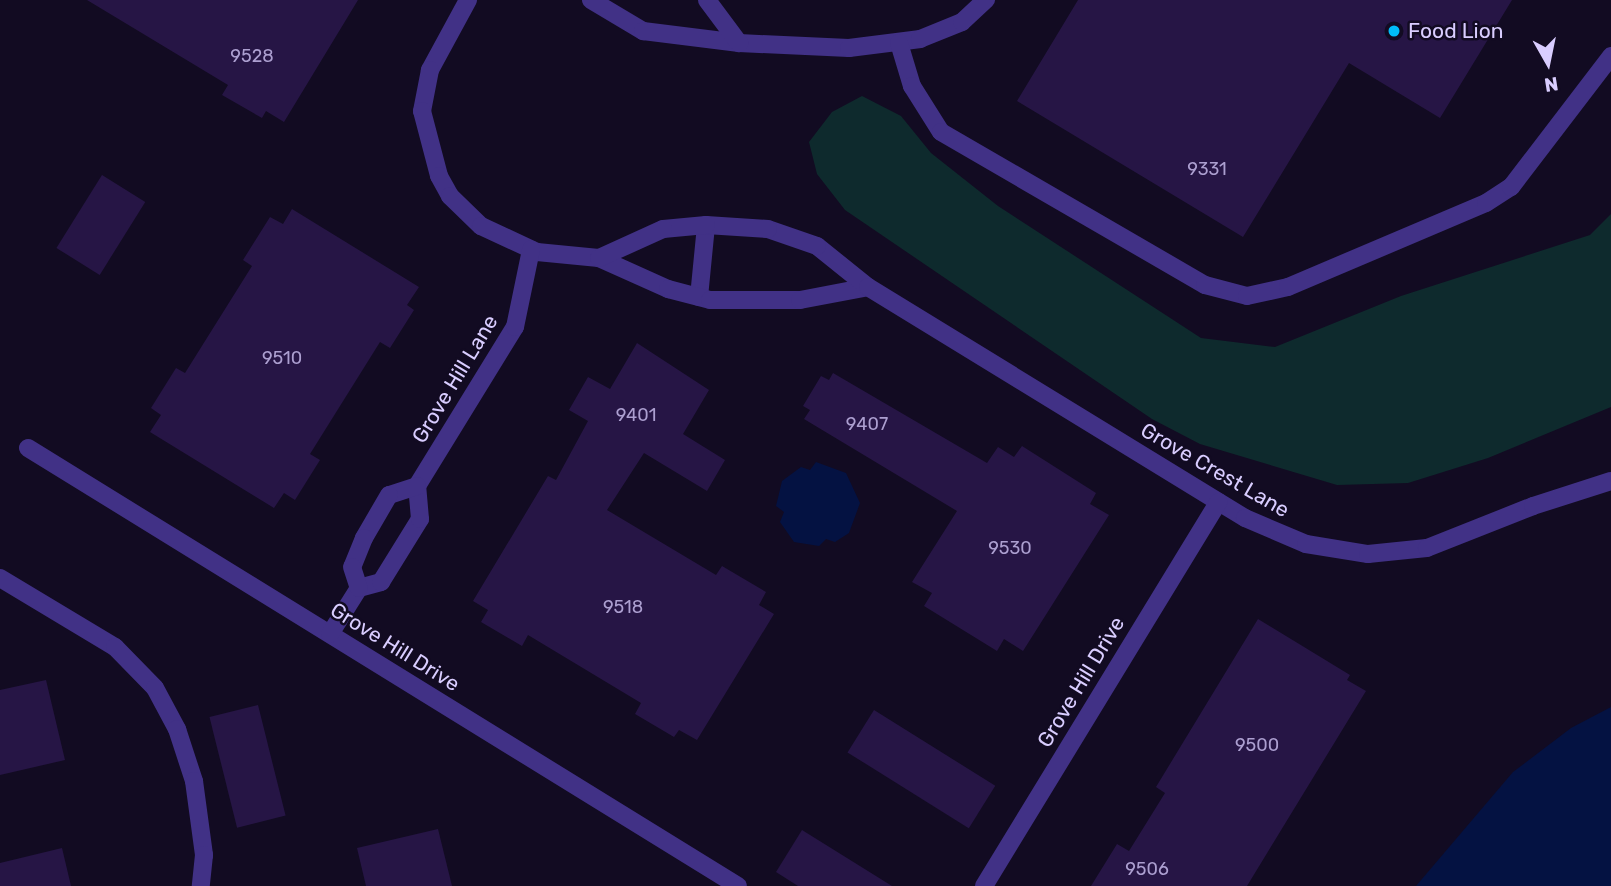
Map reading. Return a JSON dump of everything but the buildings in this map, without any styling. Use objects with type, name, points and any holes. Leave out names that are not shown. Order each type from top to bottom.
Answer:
[{"type":"street","points":[[468,0],[440,48],[423,91],[422,111],[430,154],[450,195],[466,214],[531,250],[599,258],[668,289],[699,297],[732,302],[800,300],[868,287]]},
{"type":"street","points":[[590,0],[643,32],[738,43],[849,48],[899,43],[962,22],[986,0]]},
{"type":"street","points":[[707,0],[738,43]]},
{"type":"street","points":[[899,43],[912,86],[941,132],[1205,285],[1247,296],[1288,287],[1486,203],[1511,187],[1611,56]]},
{"type":"street","points":[[699,297],[706,225]]},
{"type":"street","name":"Grove Crest Lane","points":[[599,258],[644,234],[706,225],[768,229],[803,239],[868,287],[1218,502],[1306,544],[1368,554],[1401,552],[1456,539],[1533,506],[1611,481]]},
{"type":"street","name":"Grove Hill Lane","points":[[417,486],[514,327],[531,250]]},
{"type":"street","name":"Grove Hill Drive","points":[[28,447],[738,886]]},
{"type":"street","points":[[330,634],[359,588],[381,582],[420,519],[417,486],[389,495],[364,538],[352,566],[359,588]]},
{"type":"street","name":"Grove Hill Drive","points":[[984,886],[1218,502]]},
{"type":"street","points":[[0,578],[116,647],[155,688],[177,729],[194,781],[204,856],[201,886]]},
{"type":"green space","points":[[862,96],[901,116],[931,153],[998,206],[1201,338],[1275,347],[1401,296],[1590,235],[1611,214],[1611,407],[1488,458],[1408,483],[1337,485],[1200,444],[1152,419],[845,210],[817,174],[809,142],[832,112]]},
{"type":"shaded area","points":[[816,462],[846,473],[860,503],[849,533],[835,542],[826,539],[819,546],[794,542],[780,522],[784,512],[776,506],[782,481],[801,467],[810,470]]},
{"type":"shaded area","points":[[1611,707],[1611,886],[1416,886],[1513,772],[1571,728]]},
{"type":"place","name":"Food Lion","points":[[1394,31]]}]
